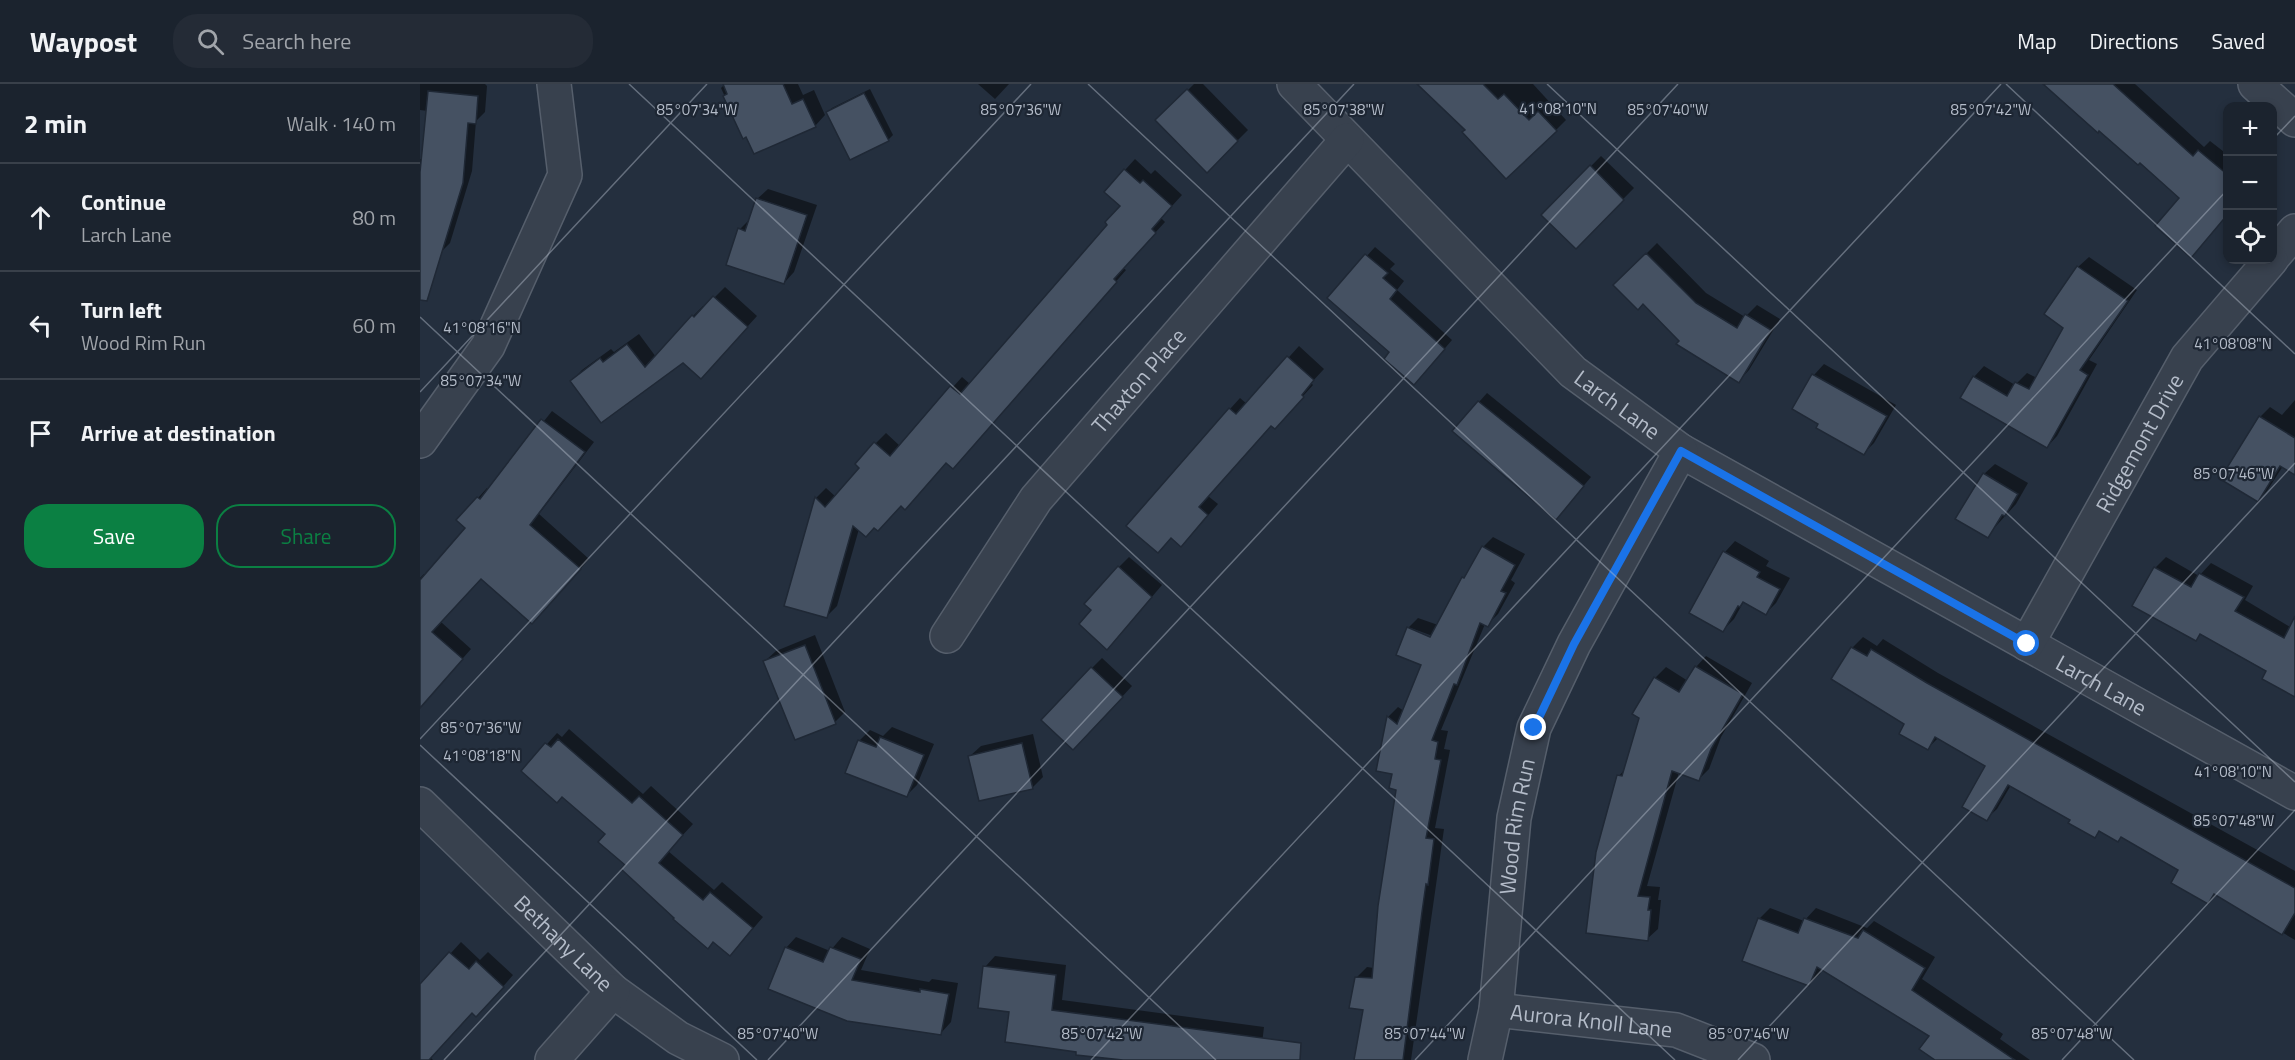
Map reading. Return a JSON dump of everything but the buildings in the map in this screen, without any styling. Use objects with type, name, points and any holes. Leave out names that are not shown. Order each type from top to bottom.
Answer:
[{"type":"street","points":[[420,441],[488,346],[565,175],[554,84]]},
{"type":"street","name":"Larch Lane","points":[[1294,84],[1573,372],[1681,451],[2295,793]]},
{"type":"street","points":[[2255,84],[2295,120]]},
{"type":"street","name":"Thaxton Place","points":[[947,636],[1036,499],[1347,140]]},
{"type":"street","name":"Ridgemont Drive","points":[[2277,253],[2295,231]]},
{"type":"street","name":"Ridgemont Drive","points":[[2027,644],[2187,358],[2268,264]]},
{"type":"street","name":"Wood Rim Run","points":[[1485,1060],[1496,1010],[1514,818],[1534,728],[1574,644],[1681,451]]},
{"type":"street","name":"Bethany Lane","points":[[420,804],[613,991],[678,1038],[722,1060]]},
{"type":"street","points":[[552,1060],[613,991]]},
{"type":"street","name":"Aurora Knoll Lane","points":[[1496,1010],[1676,1030],[1753,1060]]},
{"type":"route","points":[[1534,728],[1574,644],[1681,451],[2027,644]]}]
